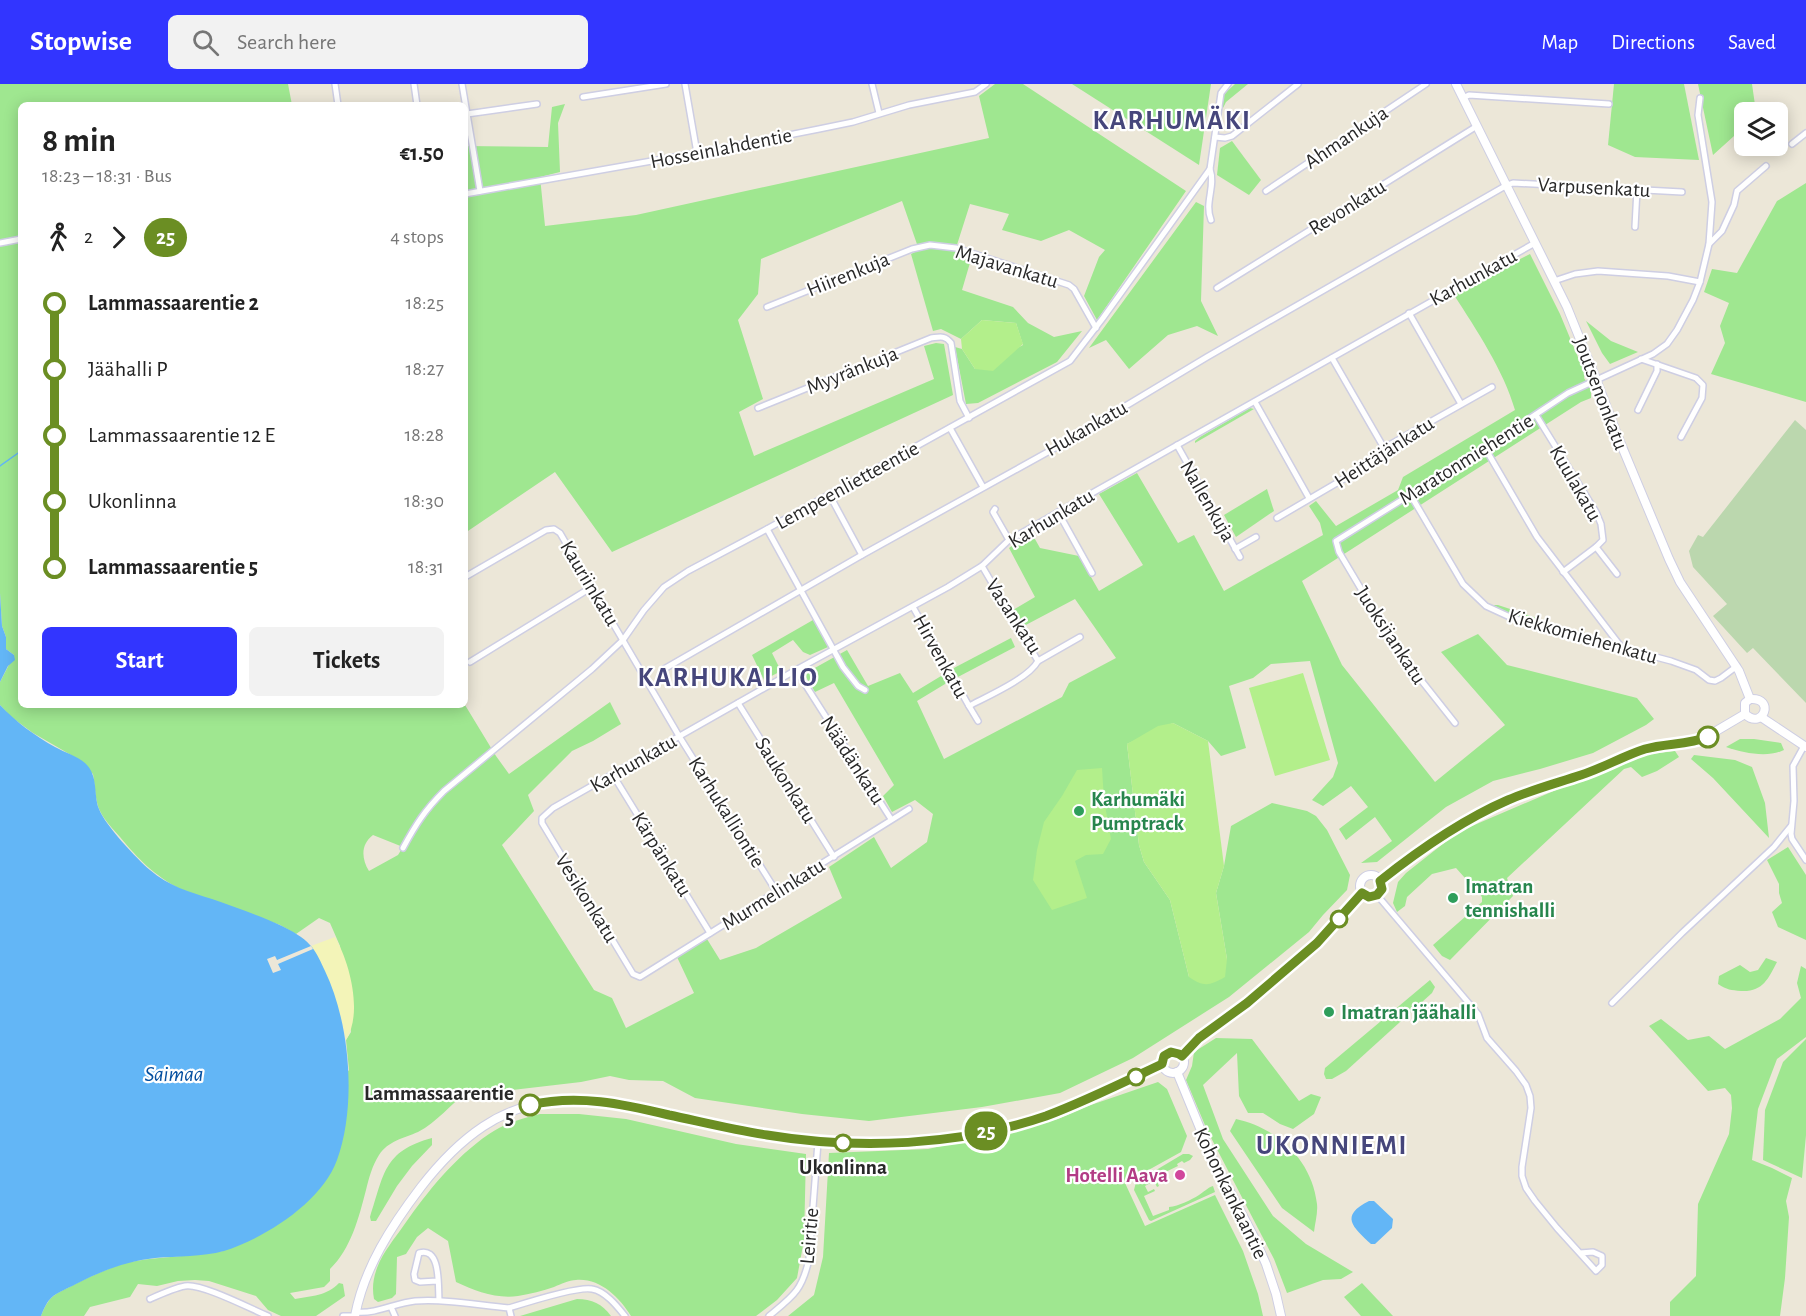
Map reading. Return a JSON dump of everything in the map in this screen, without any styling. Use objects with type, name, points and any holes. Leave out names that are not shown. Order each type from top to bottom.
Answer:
[{"type":"street","points":[[334,84],[337,102]]},
{"type":"street","points":[[414,84],[417,102]]},
{"type":"street","points":[[462,84],[465,102]]},
{"type":"street","points":[[583,97],[666,84]]},
{"type":"street","points":[[685,84],[697,153]]},
{"type":"street","points":[[872,84],[879,113]]},
{"type":"street","name":"Hosseinlahdentie","points":[[468,193],[697,153],[842,124],[879,113],[975,92],[986,84]]},
{"type":"street","name":"Lempeenlietteentie","points":[[403,848],[417,822],[444,791],[592,669],[623,640],[664,587],[688,571],[1070,361],[1210,169],[1221,93],[1228,84]]},
{"type":"street","points":[[1215,137],[1232,136],[1298,84]]},
{"type":"street","name":"Ahmankuja","points":[[1266,191],[1426,84]]},
{"type":"street","name":"Joutsenonkatu","points":[[1456,84],[1554,281],[1669,559],[1680,582],[1737,666],[1749,691],[1750,699]]},
{"type":"street","points":[[1463,98],[1469,95],[1610,104]]},
{"type":"street","points":[[1700,98],[1698,114],[1712,202],[1709,244]]},
{"type":"street","points":[[468,114],[537,104]]},
{"type":"street","points":[[468,120],[480,191]]},
{"type":"street","name":"Revonkatu","points":[[1217,288],[1478,126]]},
{"type":"street","points":[[1792,144],[1806,133]]},
{"type":"street","points":[[1709,244],[1722,231],[1734,205],[1737,191],[1766,166]]},
{"type":"street","points":[[1210,169],[1212,183],[1208,206],[1211,220]]},
{"type":"street","name":"Varpusenkatu","points":[[1507,185],[1513,183],[1682,192]]},
{"type":"street","name":"Hukankatu","points":[[664,669],[1064,442],[1507,185]]},
{"type":"street","points":[[1635,227],[1637,189]]},
{"type":"street","points":[[0,243],[18,240]]},
{"type":"street","name":"Karhunkatu","points":[[542,818],[553,808],[796,670],[913,607],[982,566],[1009,540],[1535,243]]},
{"type":"street","name":"Maratonmiehentie","points":[[1336,541],[1568,393],[1653,354],[1667,344],[1677,330],[1700,282],[1709,244]]},
{"type":"street","name":"Majavankatu","points":[[930,245],[956,248],[1069,285],[1074,289],[1096,327]]},
{"type":"street","name":"Hiirenkuja","points":[[767,307],[912,249],[930,245]]},
{"type":"street","points":[[1554,281],[1575,274],[1598,271],[1668,276],[1700,282]]},
{"type":"street","points":[[1409,313],[1461,404]]},
{"type":"street","name":"Myyränkuja","points":[[758,408],[931,338],[941,336],[951,343],[960,401],[969,418]]},
{"type":"street","points":[[1332,358],[1384,448]]},
{"type":"street","points":[[1641,359],[1696,378],[1703,385],[1702,398],[1681,437]]},
{"type":"street","points":[[1638,410],[1657,371],[1657,364]]},
{"type":"street","name":"Heittäjänkatu","points":[[1277,518],[1376,460],[1384,448],[1492,387]]},
{"type":"street","points":[[1255,402],[1309,498]]},
{"type":"street","name":"Kuulakatu","points":[[1536,415],[1596,512],[1601,524],[1603,540],[1563,572]]},
{"type":"street","points":[[950,428],[983,487]]},
{"type":"street","name":"Nallenkuja","points":[[1176,445],[1240,556]]},
{"type":"street","points":[[1485,448],[1529,525],[1622,648]]},
{"type":"street","points":[[830,494],[862,555]]},
{"type":"street","name":"Kiekkomiehenkatu","points":[[1410,494],[1463,584],[1486,606],[1523,622],[1671,661],[1696,670],[1707,679],[1715,681],[1737,666]]},
{"type":"street","points":[[995,509],[993,512],[1009,540]]},
{"type":"street","points":[[1058,512],[1092,573]]},
{"type":"street","name":"Kauriinkatu","points":[[468,575],[546,530],[554,529],[560,533],[623,640]]},
{"type":"street","points":[[767,529],[850,677],[865,690]]},
{"type":"street","points":[[1235,549],[1256,537]]},
{"type":"street","name":"Juoksijankatu","points":[[1336,541],[1339,552],[1398,651],[1455,723]]},
{"type":"street","points":[[1596,547],[1617,574]]},
{"type":"street","name":"Vasankatu","points":[[982,566],[1038,660],[1080,637]]},
{"type":"street","points":[[470,662],[592,587]]},
{"type":"street","name":"Hirvenkatu","points":[[913,607],[978,721]]},
{"type":"street","name":"Karhukalliontie","points":[[623,640],[679,736],[776,891]]},
{"type":"street","name":"Hirvenkatu","points":[[969,706],[1024,675],[1034,667],[1038,660]]},
{"type":"street","name":"Näädänkatu","points":[[796,670],[891,819]]},
{"type":"street","points":[[1750,699],[1758,699],[1764,704],[1765,711],[1761,717],[1752,719],[1745,714],[1744,707],[1750,699]]},
{"type":"street","name":"Saukonkatu","points":[[738,703],[834,857]]},
{"type":"street","points":[[1380,881],[1433,842],[1478,814],[1509,800],[1582,775],[1647,749],[1687,743],[1706,737],[1745,714]]},
{"type":"street","points":[[1761,717],[1805,747],[1793,766],[1794,801],[1791,826],[1792,839],[1806,860]]},
{"type":"street","name":"Kärpänkatu","points":[[613,775],[710,933]]},
{"type":"street","name":"Murmelinkatu","points":[[637,976],[644,975],[909,809]]},
{"type":"street","name":"Vesikonkatu","points":[[542,818],[546,832],[633,974],[637,976]]},
{"type":"street","points":[[1611,1003],[1774,847],[1791,826]]},
{"type":"street","points":[[1373,876],[1380,881],[1382,889],[1377,895],[1369,897],[1362,893],[1360,885],[1365,878],[1373,876]]},
{"type":"street","points":[[1182,1056],[1171,1052],[1164,1056],[1162,1064],[1167,1071],[1178,1072],[1183,1065],[1182,1056],[1199,1038],[1247,1003],[1317,943],[1362,893]]},
{"type":"street","points":[[1377,895],[1478,1014],[1487,1038],[1526,1085],[1531,1108],[1522,1158],[1522,1176],[1526,1188],[1535,1201],[1580,1253]]},
{"type":"street","points":[[354,1315],[376,1256],[418,1191],[444,1160],[468,1137],[510,1111],[540,1103],[573,1100],[599,1101],[627,1105],[733,1129],[818,1142],[886,1143],[940,1140],[1013,1126],[1094,1097],[1162,1064]]},
{"type":"street","name":"Kohonkankaantie","points":[[1178,1072],[1211,1155],[1254,1237],[1269,1274],[1281,1316]]},
{"type":"street","name":"Leiritie","points":[[769,1316],[797,1292],[806,1275],[818,1142]]},
{"type":"street","points":[[437,1281],[415,1280],[418,1253],[428,1253],[434,1258],[437,1266],[439,1300]]},
{"type":"street","points":[[150,1299],[186,1285],[193,1286],[268,1316]]},
{"type":"street","points":[[343,1316],[373,1312],[411,1302],[439,1300],[508,1308],[578,1290],[592,1289],[604,1294],[625,1316]]},
{"type":"street","points":[[391,1307],[395,1316]]},
{"type":"street","points":[[508,1308],[511,1316]]},
{"type":"green space","points":[[0,84],[288,84],[291,102],[18,102],[18,708],[467,708],[509,774],[610,702],[621,724],[572,751],[528,795],[534,811],[502,845],[594,990],[612,998],[626,1028],[694,993],[677,957],[707,939],[720,960],[756,948],[842,898],[829,867],[874,837],[891,868],[927,842],[933,814],[915,800],[892,812],[883,796],[894,785],[834,683],[815,692],[804,674],[847,650],[868,686],[900,673],[913,693],[946,673],[950,681],[917,701],[944,759],[1062,697],[1069,683],[1116,658],[1075,599],[1022,627],[1013,610],[1035,597],[1009,548],[1031,532],[1040,548],[1079,556],[1099,591],[1143,565],[1099,494],[1137,473],[1178,543],[1194,535],[1224,591],[1323,535],[1320,523],[1309,506],[1316,501],[1336,526],[1398,490],[1403,477],[1515,410],[1497,365],[1454,295],[1530,254],[1560,314],[1585,374],[1584,378],[1591,389],[1591,398],[1581,402],[1302,581],[1342,665],[1435,782],[1505,725],[1441,652],[1478,634],[1507,665],[1637,698],[1654,719],[1593,753],[1493,781],[1446,807],[1377,862],[1361,863],[1392,841],[1375,817],[1346,840],[1339,829],[1368,807],[1351,786],[1323,806],[1312,800],[1333,777],[1338,763],[1310,661],[1271,664],[1253,678],[1229,686],[1246,748],[1221,756],[1208,741],[1173,723],[1127,744],[1139,845],[1144,862],[1170,900],[1189,977],[1227,959],[1216,893],[1224,866],[1231,826],[1272,803],[1307,811],[1316,816],[1327,830],[1350,875],[1347,890],[1309,932],[1229,997],[1133,1058],[1060,1093],[982,1107],[869,1121],[802,1114],[695,1098],[663,1081],[629,1080],[610,1076],[581,1082],[496,1092],[468,1091],[425,1128],[392,1143],[379,1155],[374,1163],[349,1242],[330,1269],[330,1281],[324,1287],[290,1293],[295,1299],[307,1297],[324,1293],[339,1283],[343,1284],[345,1296],[316,1316],[281,1316],[268,1310],[256,1296],[209,1281],[195,1280],[157,1286],[138,1284],[130,1297],[90,1307],[84,1316],[41,1316],[55,1295],[113,1267],[137,1261],[223,1251],[349,1070],[346,1040],[351,1032],[340,946],[330,923],[319,918],[296,934],[280,925],[180,889],[140,860],[100,811],[93,774],[71,755],[33,733],[10,716],[0,705],[0,682],[14,655],[6,649],[6,637],[2,626],[0,593]],"holes":[[[373,835],[403,847],[398,855],[369,871],[365,861],[364,847]]]},
{"type":"green space","points":[[995,84],[1023,84],[1186,191],[1097,320],[1084,296],[1099,257],[1105,250],[1069,230],[1041,241],[1002,230],[1009,214],[970,204],[955,251],[972,256],[962,290],[1013,307],[1028,323],[1054,337],[1082,331],[1057,362],[978,403],[966,404],[955,347],[962,349],[975,369],[1023,345],[1016,323],[982,320],[961,339],[941,329],[933,331],[911,254],[919,250],[902,201],[761,259],[758,294],[738,320],[763,399],[739,412],[754,456],[934,379],[924,346],[936,343],[944,344],[953,395],[612,552],[555,472],[468,531],[468,146],[548,147],[552,107],[565,104],[558,123],[560,172],[540,177],[545,226],[636,215],[989,138],[979,96]]},
{"type":"green space","points":[[1072,84],[1211,84],[1199,165]]},
{"type":"green space","points":[[1235,84],[1248,84],[1226,102],[1223,108],[1223,95]]},
{"type":"green space","points":[[1614,84],[1684,84],[1699,160],[1635,157],[1608,145]]},
{"type":"green space","points":[[1698,84],[1752,84],[1755,102],[1734,102],[1734,136],[1713,155]]},
{"type":"green space","points":[[1232,141],[1261,180],[1249,195],[1217,175],[1220,148]]},
{"type":"green space","points":[[1806,183],[1806,402],[1711,374],[1725,343],[1720,326],[1729,303],[1704,292],[1712,269],[1737,273],[1777,201]]},
{"type":"green space","points":[[1196,202],[1204,206],[1201,301],[1218,336],[1197,326],[1168,335],[1129,369],[1106,340],[1089,348]]},
{"type":"green space","points":[[982,320],[1016,323],[1023,344],[993,371],[975,369],[962,349],[961,339]]},
{"type":"green space","points":[[1586,321],[1611,341],[1638,352],[1610,364]]},
{"type":"green space","points":[[1250,408],[1254,409],[1195,443],[1200,437]]},
{"type":"green space","points":[[1267,489],[1274,511],[1236,537],[1224,515]]},
{"type":"green space","points":[[1493,605],[1540,619],[1539,622],[1515,616]]},
{"type":"green space","points":[[813,620],[828,647],[810,655],[803,652],[793,640],[772,653],[781,671],[764,680],[752,655]]},
{"type":"green space","points":[[1011,638],[1015,647],[956,678],[952,669]]},
{"type":"green space","points":[[1303,673],[1330,760],[1275,776],[1249,688]]},
{"type":"green space","points":[[1173,723],[1208,741],[1224,866],[1216,893],[1227,959],[1225,977],[1207,984],[1189,977],[1170,900],[1144,862],[1139,845],[1127,744],[1158,726]]},
{"type":"green space","points":[[1740,739],[1781,743],[1784,750],[1763,754],[1748,753],[1726,747]]},
{"type":"green space","points":[[1675,751],[1679,757],[1657,771],[1642,777],[1631,767],[1624,769],[1507,878],[1513,896],[1450,960],[1442,956],[1433,945],[1482,902],[1482,897],[1456,868],[1432,874],[1407,897],[1405,906],[1397,912],[1393,903],[1398,882],[1458,832],[1635,756]]},
{"type":"green space","points":[[1694,755],[1735,760],[1752,767],[1765,803],[1769,838],[1713,778],[1691,759]]},
{"type":"green space","name":"Karhumäki Pumptrack","points":[[1102,768],[1104,800],[1111,839],[1103,854],[1086,855],[1075,861],[1087,898],[1052,910],[1033,880],[1044,822],[1077,770]]},
{"type":"green space","points":[[1788,847],[1806,875],[1806,940],[1778,927],[1772,912],[1782,903],[1779,884],[1767,860]]},
{"type":"green space","points":[[1766,958],[1777,962],[1760,987],[1741,991],[1718,984],[1719,976],[1740,965],[1750,972],[1758,970]]},
{"type":"green space","points":[[1801,966],[1806,969],[1806,1037],[1777,1059],[1758,1109],[1752,1160],[1792,1178],[1786,1201],[1789,1217],[1780,1316],[1670,1316],[1670,1302],[1696,1276],[1698,1204],[1729,1134],[1732,1108],[1731,1095],[1725,1088],[1708,1091],[1649,1026],[1661,1019],[1688,1040],[1709,1036],[1725,1049],[1780,1019],[1801,998],[1797,983]]},
{"type":"green space","points":[[1430,980],[1435,987],[1432,993],[1346,1071],[1332,1079],[1326,1079],[1325,1068]]},
{"type":"green space","points":[[1216,1038],[1252,1039],[1299,1101],[1311,1094],[1321,1097],[1314,1114],[1293,1129],[1263,1113],[1248,1113],[1239,1096],[1237,1053],[1203,1085],[1223,1139],[1273,1216],[1306,1244],[1353,1272],[1341,1279],[1323,1280],[1287,1293],[1274,1259],[1207,1130],[1186,1080],[1192,1066],[1194,1052]]},
{"type":"green space","points":[[1806,1039],[1806,1135],[1802,1178],[1763,1160],[1765,1110],[1783,1062]]},
{"type":"green space","points":[[1158,1082],[1167,1089],[1187,1136],[1181,1152],[1125,1183],[1145,1226],[1215,1195],[1243,1251],[1263,1316],[788,1316],[814,1295],[823,1257],[829,1153],[928,1149],[1058,1119],[1085,1107]]},
{"type":"green space","points":[[540,1114],[579,1114],[626,1119],[736,1144],[806,1154],[804,1240],[797,1278],[777,1300],[756,1316],[631,1316],[608,1290],[585,1280],[571,1281],[541,1291],[510,1297],[486,1294],[456,1282],[448,1241],[428,1228],[417,1237],[406,1254],[397,1257],[396,1294],[392,1298],[378,1302],[374,1299],[374,1280],[382,1256],[442,1176],[476,1143],[495,1130]]},
{"type":"green space","points":[[1236,1119],[1251,1123],[1278,1138],[1300,1160],[1314,1188],[1317,1214],[1314,1232],[1282,1208],[1230,1131]]},
{"type":"green space","points":[[432,1138],[432,1145],[397,1186],[376,1221],[371,1221],[370,1217],[388,1167],[404,1150]]},
{"type":"green space","points":[[1183,1154],[1193,1156],[1190,1160],[1184,1163],[1182,1161],[1177,1164],[1178,1166],[1155,1177],[1159,1186],[1157,1187],[1154,1181],[1145,1186],[1148,1192],[1154,1189],[1155,1191],[1144,1196],[1153,1216],[1169,1210],[1169,1207],[1189,1201],[1213,1186],[1215,1192],[1151,1221],[1134,1190],[1136,1182]]},
{"type":"green space","points":[[1362,1283],[1393,1316],[1361,1316],[1344,1297]]},
{"type":"green space","points":[[577,1299],[596,1303],[611,1316],[520,1316]]},
{"type":"sand","points":[[335,937],[350,974],[353,988],[354,1016],[346,1040],[333,991],[311,946]]},
{"type":"shaded area","points":[[1795,420],[1806,430],[1806,703],[1753,648],[1747,653],[1713,616],[1727,604],[1693,567],[1689,551],[1698,535],[1703,537]]},
{"type":"water","points":[[0,593],[6,649],[14,655],[15,660],[8,666],[0,682]]},
{"type":"water","name":"Saimaa","points":[[0,705],[33,733],[85,763],[94,779],[97,803],[102,816],[130,850],[157,876],[180,888],[274,922],[307,942],[319,958],[334,992],[345,1039],[348,1064],[347,1115],[337,1160],[330,1175],[305,1204],[274,1228],[224,1251],[145,1259],[124,1264],[85,1279],[50,1299],[41,1316],[0,1316]]},
{"type":"water","points":[[1369,1201],[1374,1201],[1393,1219],[1392,1228],[1375,1244],[1371,1244],[1352,1222],[1354,1212]]},
{"type":"pier","points":[[311,946],[313,949],[278,964],[281,970],[273,973],[267,959],[275,956],[277,960]]},
{"type":"waterway","points":[[0,466],[18,453]]},
{"type":"bus line","name":"25","points":[[530,1105],[559,1100],[599,1101],[768,1136],[853,1144],[940,1140],[1013,1126],[1110,1090],[1162,1064],[1167,1053],[1175,1052],[1182,1056],[1207,1031],[1247,1003],[1317,943],[1362,893],[1369,897],[1377,895],[1382,889],[1380,881],[1433,842],[1478,814],[1632,754],[1708,737]]},
{"type":"place","name":"Karhumäki Pumptrack","points":[[1079,811]]},
{"type":"place","name":"Imatran tennishalli","points":[[1453,898]]},
{"type":"place","name":"Imatran jäähalli","points":[[1329,1012]]},
{"type":"place","name":"Lammassaarentie 5","points":[[530,1105]]},
{"type":"place","name":"Ukonlinna","points":[[843,1143]]},
{"type":"place","name":"Hotelli Aava","points":[[1180,1175]]},
{"type":"district","name":"KARHUMÄKI","points":[[1172,120]]},
{"type":"district","name":"KARHUKALLIO","points":[[728,677]]},
{"type":"district","name":"UKONNIEMI","points":[[1332,1145]]}]
